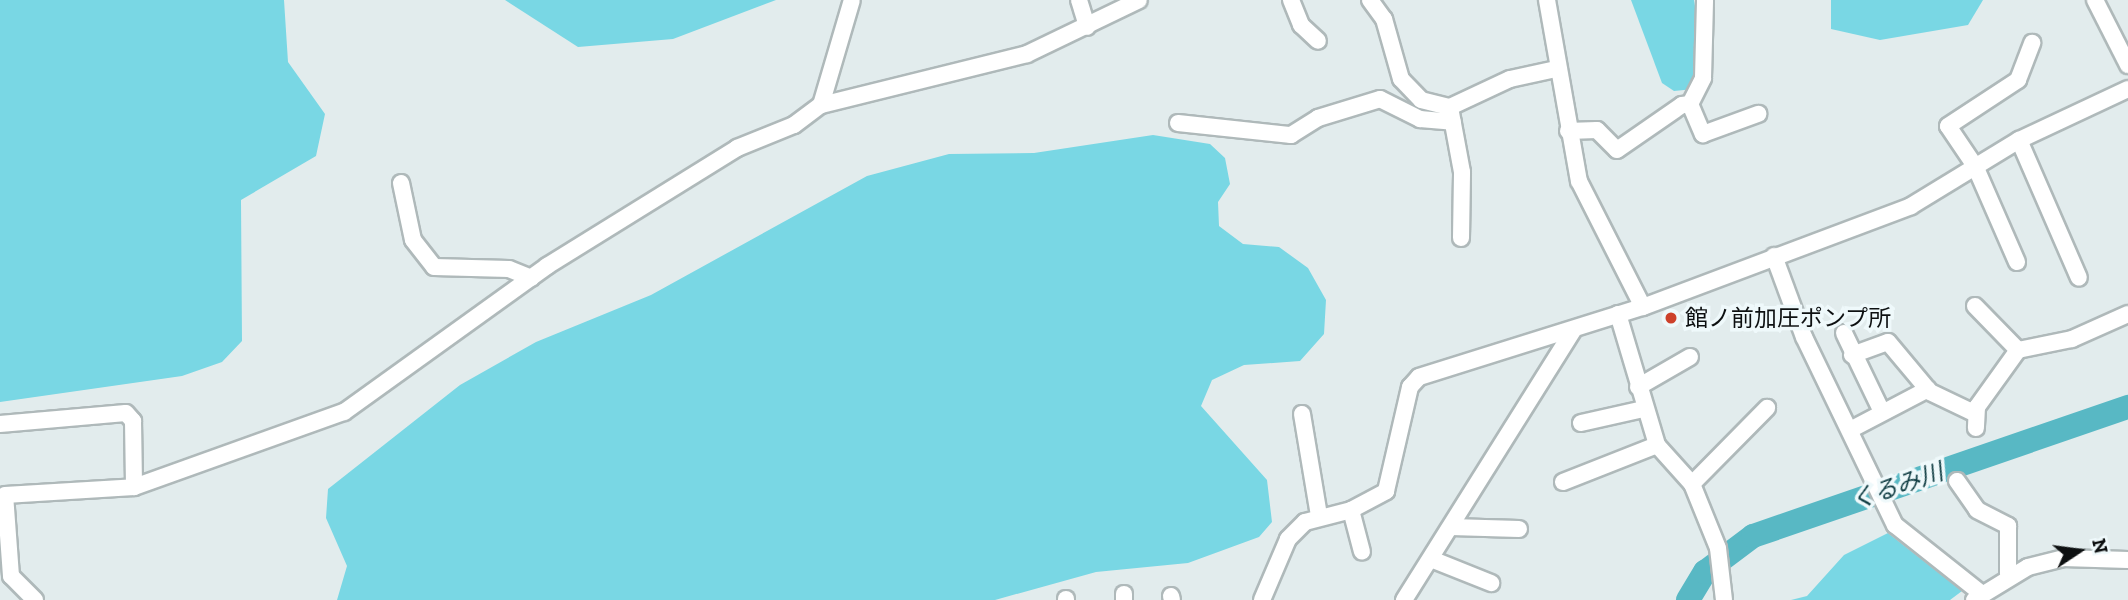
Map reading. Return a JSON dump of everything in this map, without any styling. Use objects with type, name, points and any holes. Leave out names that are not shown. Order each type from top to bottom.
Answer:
[{"type":"street","points":[[821,105],[852,0]]},
{"type":"street","points":[[1079,0],[1087,27]]},
{"type":"street","points":[[35,600],[11,576],[5,495],[134,487],[344,412],[531,278],[682,181],[821,105],[1027,54],[1139,0]]},
{"type":"street","points":[[1291,0],[1301,25],[1318,41]]},
{"type":"street","points":[[1370,0],[1384,19],[1401,79],[1421,100],[1451,114]]},
{"type":"street","points":[[1547,0],[1558,37],[1556,69],[1568,131],[1590,210],[1643,307]]},
{"type":"street","points":[[1568,131],[1597,130],[1617,150],[1690,104],[1703,78],[1705,0]]},
{"type":"street","points":[[2095,0],[2128,65]]},
{"type":"street","points":[[2017,262],[1975,166],[1948,126],[2018,80],[2032,43]]},
{"type":"street","points":[[1178,123],[1291,135],[1318,118],[1380,99],[1420,119],[1451,114],[1510,79],[1556,69]]},
{"type":"street","points":[[1262,600],[1288,539],[1319,516],[1351,510],[1376,499],[1392,481],[1405,406],[1419,377],[1643,307],[1911,206],[2019,140],[2128,89]]},
{"type":"street","points":[[1690,104],[1703,134],[1758,114]]},
{"type":"street","points":[[1451,114],[1461,172],[1461,238]]},
{"type":"street","points":[[2019,140],[2079,278]]},
{"type":"street","points":[[401,183],[413,240],[434,267],[509,269],[531,278]]},
{"type":"street","points":[[1774,256],[1850,430],[1886,507],[1907,541],[1978,597],[2008,574],[2063,558],[2128,560]]},
{"type":"street","points":[[1975,306],[2018,350]]},
{"type":"street","points":[[1618,314],[1643,409],[1657,445],[1692,484],[1719,553],[1724,600]]},
{"type":"street","points":[[1852,355],[1888,342],[1928,389],[1976,421],[2018,350],[2072,339],[2128,314]]},
{"type":"street","points":[[1404,600],[1574,329]]},
{"type":"street","points":[[1844,333],[1852,355],[1882,412]]},
{"type":"street","points":[[1638,387],[1690,357]]},
{"type":"street","points":[[1850,430],[1928,389]]},
{"type":"street","points":[[1692,484],[1767,408]]},
{"type":"street","points":[[1581,423],[1643,409]]},
{"type":"street","points":[[0,424],[126,413],[133,421],[134,487]]},
{"type":"street","points":[[1302,414],[1319,516]]},
{"type":"street","points":[[1563,482],[1657,445]]},
{"type":"street","points":[[1957,481],[1977,510],[2008,526],[2008,574]]},
{"type":"street","points":[[1351,510],[1362,552]]},
{"type":"street","points":[[1451,527],[1519,529]]},
{"type":"street","points":[[1430,559],[1491,583]]},
{"type":"shaded area","points":[[0,0],[284,0],[288,62],[325,114],[316,156],[241,200],[242,341],[222,362],[182,376],[0,402]]},
{"type":"shaded area","points":[[505,0],[776,0],[673,39],[578,47]]},
{"type":"shaded area","points":[[1631,0],[1694,0],[1703,57],[1694,89],[1674,91],[1662,83]]},
{"type":"shaded area","points":[[1831,0],[1983,0],[1968,25],[1880,40],[1831,29]]},
{"type":"shaded area","points":[[1153,135],[1210,144],[1225,158],[1230,184],[1218,202],[1219,226],[1243,244],[1279,247],[1308,268],[1326,300],[1324,334],[1300,361],[1244,365],[1212,380],[1201,406],[1267,480],[1272,522],[1259,537],[1188,563],[1096,572],[995,600],[337,600],[347,566],[326,518],[328,489],[460,385],[536,342],[651,295],[867,176],[949,154],[1034,153]]},
{"type":"shaded area","points":[[1888,533],[1962,591],[1950,600],[1791,600],[1807,596],[1844,555]]},
{"type":"waterway","name":"くるみ川","points":[[1688,600],[1705,572],[1753,536],[2128,407]]},
{"type":"place","name":"館ノ前加圧ポンプ所","points":[[1671,318]]}]
